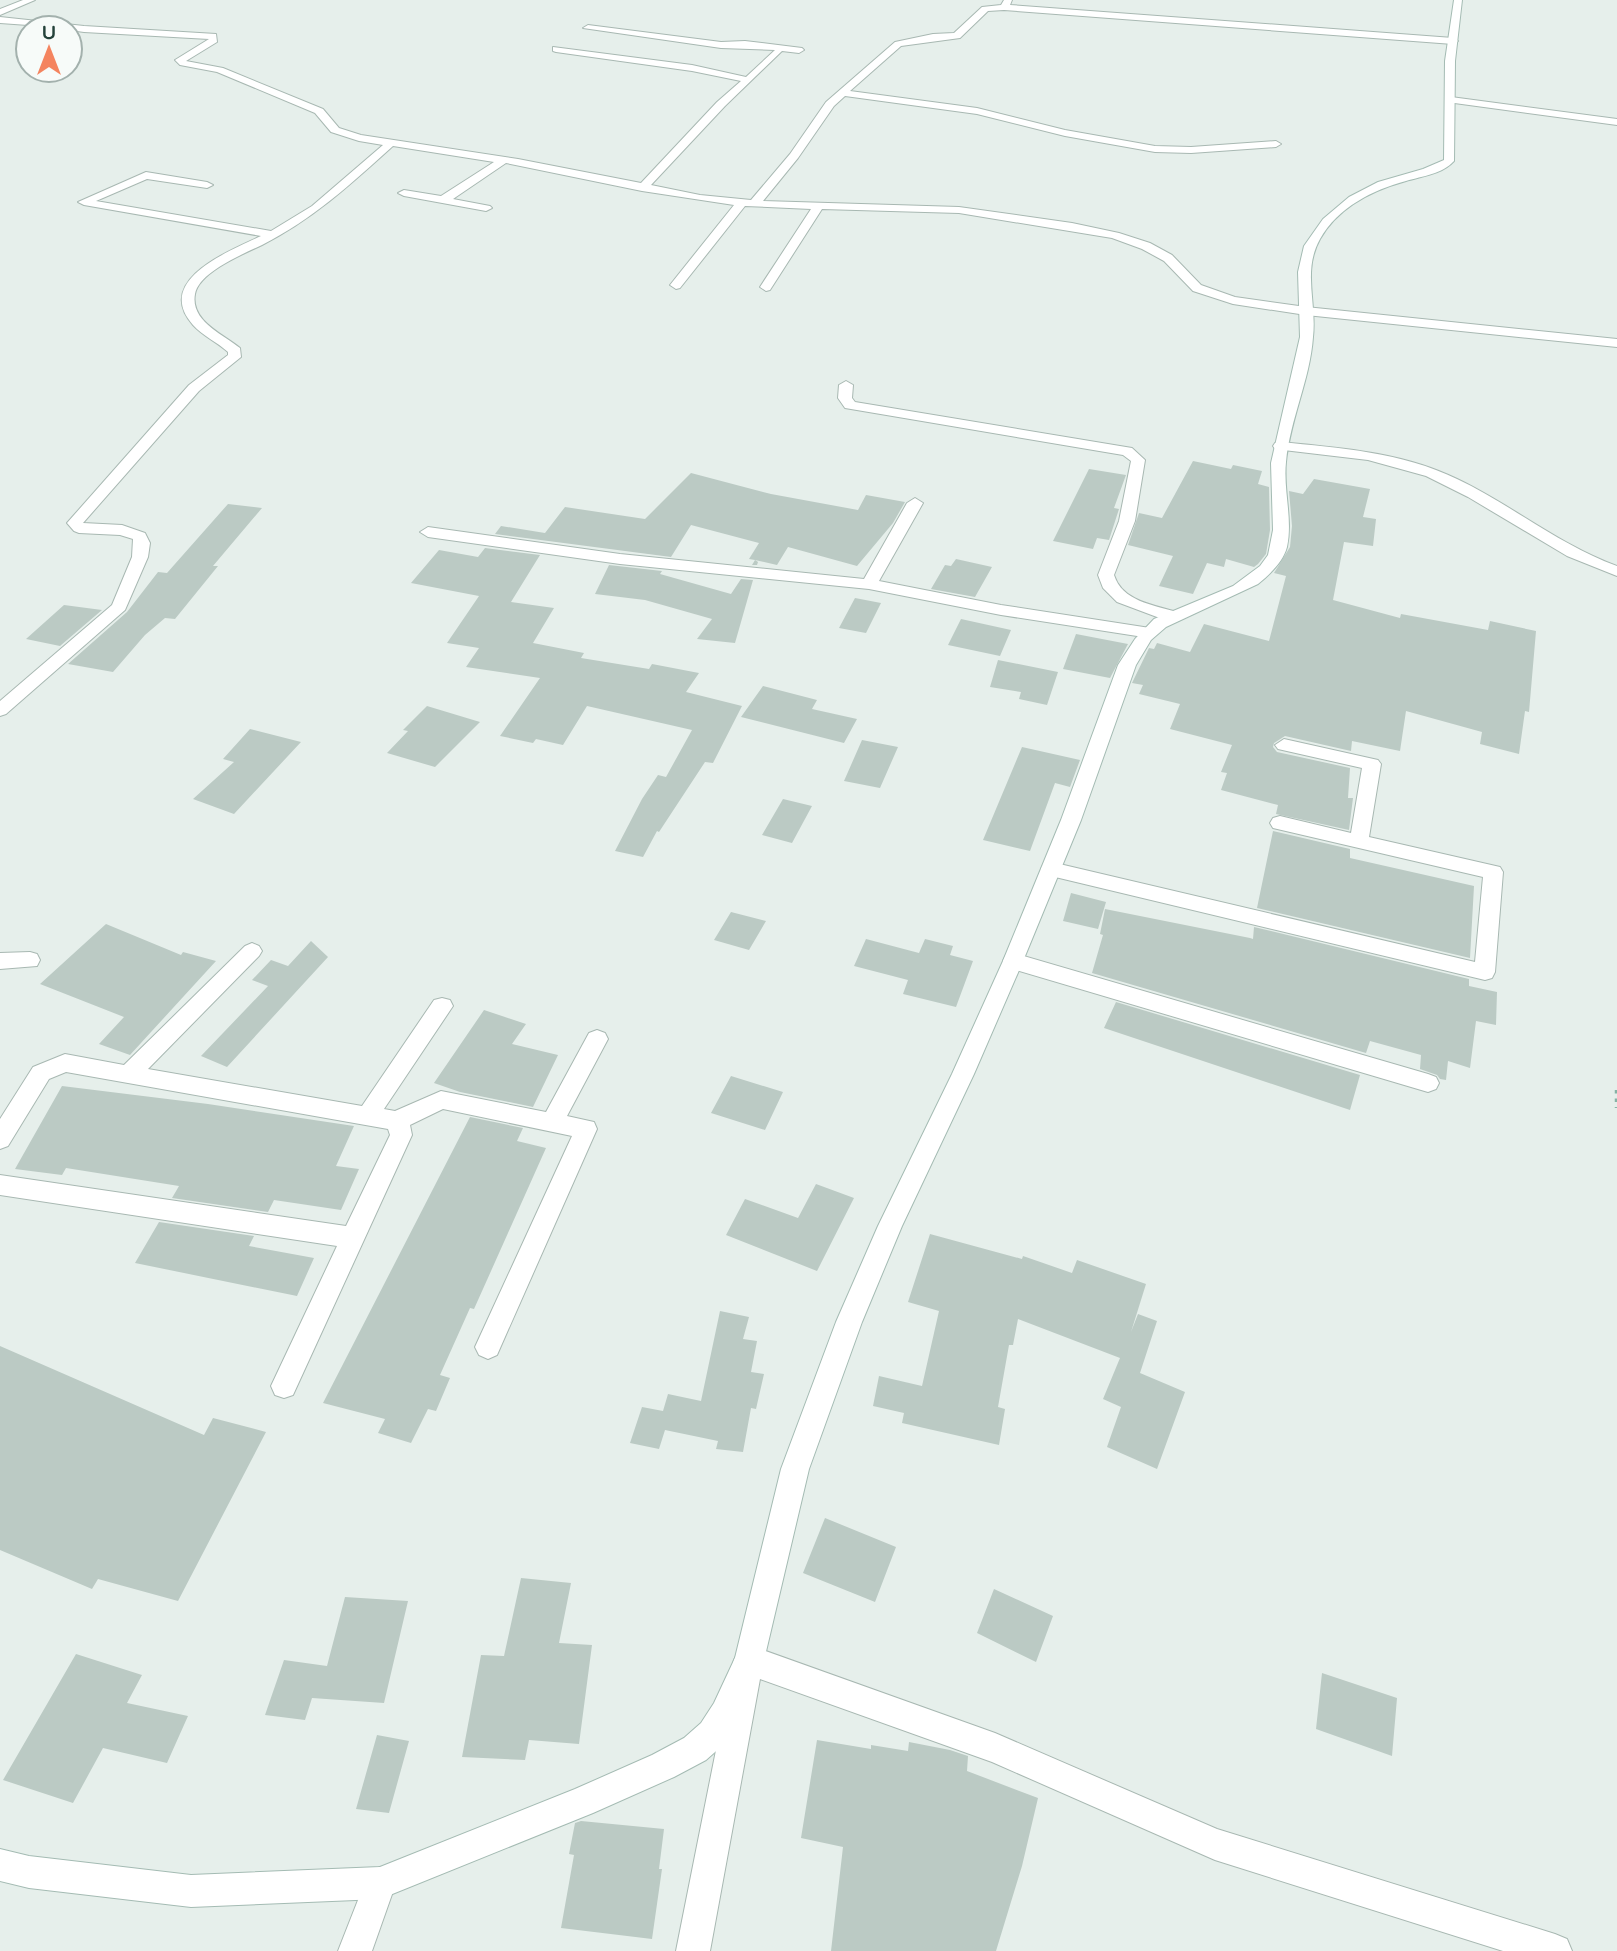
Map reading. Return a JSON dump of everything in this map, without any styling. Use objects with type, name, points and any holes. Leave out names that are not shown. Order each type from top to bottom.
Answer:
[{"type":"street","points":[[0,12],[30,0]]},
{"type":"street","points":[[693,1951],[749,1660],[795,1469],[849,1322],[890,1226],[963,1074],[1013,961],[1051,869],[1127,665],[1150,633],[1171,616],[1231,594],[1251,582],[1275,558],[1280,548],[1280,446],[1307,337],[1303,279],[1308,249],[1316,235],[1339,209],[1363,192],[1432,170],[1448,162],[1453,41],[1458,0]]},
{"type":"street","points":[[676,285],[794,156],[823,111],[842,93],[898,44],[933,37],[957,36],[985,9],[1006,4],[1453,41]]},
{"type":"street","points":[[0,20],[213,36],[214,40],[180,60],[183,63],[220,70],[319,111],[331,126],[346,135],[504,160],[642,188],[748,204],[958,210],[1072,226],[1115,235],[1146,246],[1168,258],[1190,282],[1206,292],[1306,311],[1617,343]]},
{"type":"street","points":[[588,28],[721,45],[745,44],[799,50]]},
{"type":"street","points":[[711,53],[721,45]]},
{"type":"street","points":[[556,49],[692,68],[748,80]]},
{"type":"street","points":[[642,188],[720,104],[778,52]]},
{"type":"street","points":[[692,68],[701,61]]},
{"type":"street","points":[[842,93],[977,111],[1065,133],[1146,148],[1191,150],[1276,144]]},
{"type":"street","points":[[1451,100],[1617,122]]},
{"type":"street","points":[[0,710],[119,607],[140,557],[140,536],[122,530],[79,528],[75,523],[194,388],[234,357],[235,351],[206,330],[189,310],[188,296],[192,285],[207,270],[314,210],[392,142]]},
{"type":"street","points":[[445,200],[504,160]]},
{"type":"street","points":[[448,161],[526,175]]},
{"type":"street","points":[[207,186],[146,175],[84,202],[273,235]]},
{"type":"street","points":[[404,193],[486,208]]},
{"type":"street","points":[[766,287],[818,207]]},
{"type":"street","points":[[846,385],[845,398],[850,405],[1127,451],[1136,456],[1138,460],[1126,521],[1106,575],[1107,583],[1122,599],[1171,616]]},
{"type":"street","points":[[1280,446],[1365,454],[1411,465],[1474,494],[1565,552],[1617,571]]},
{"type":"street","points":[[869,584],[915,503]]},
{"type":"street","points":[[428,532],[592,556],[869,584],[1001,610],[1150,633]]},
{"type":"street","points":[[1284,745],[1372,764],[1359,841]]},
{"type":"street","points":[[1051,869],[1485,972],[1493,872],[1280,823]]},
{"type":"street","points":[[130,1073],[251,951]]},
{"type":"street","points":[[0,961],[30,960]]},
{"type":"street","points":[[1013,961],[1428,1083]]},
{"type":"street","points":[[368,1115],[442,1006]]},
{"type":"street","points":[[552,1122],[597,1039]]},
{"type":"street","points":[[0,1139],[41,1073],[51,1067],[78,1064],[397,1121],[440,1100],[586,1129],[488,1347]]},
{"type":"street","points":[[284,1386],[401,1135],[397,1121]]},
{"type":"street","points":[[0,1185],[354,1238]]},
{"type":"street","points":[[0,1865],[29,1872],[191,1891],[380,1883],[582,1802],[695,1749],[712,1734],[725,1714],[749,1660]]},
{"type":"street","points":[[749,1660],[995,1748],[1215,1844],[1555,1951]]},
{"type":"street","points":[[355,1951],[380,1883]]},
{"type":"path","points":[[1617,1090],[1617,1108]]},
{"type":"building","points":[[1193,461],[1231,469],[1233,465],[1262,471],[1258,484],[1269,487],[1270,530],[1266,554],[1258,564],[1254,567],[1226,559],[1224,567],[1207,563],[1193,594],[1159,586],[1173,556],[1128,545],[1139,513],[1162,518]]},
{"type":"building","points":[[1089,469],[1126,475],[1114,508],[1119,509],[1109,540],[1097,538],[1093,549],[1053,541]]},
{"type":"building","points":[[691,473],[771,494],[858,510],[866,495],[905,502],[893,523],[857,566],[788,547],[777,565],[749,559],[759,543],[691,525],[671,557],[495,534],[501,526],[545,533],[565,507],[645,519]]},
{"type":"building","points":[[1314,479],[1370,489],[1363,517],[1376,519],[1373,546],[1344,542],[1333,600],[1400,618],[1401,614],[1488,630],[1490,621],[1536,631],[1529,712],[1525,711],[1519,754],[1480,744],[1482,732],[1406,711],[1400,751],[1352,741],[1351,751],[1285,736],[1274,743],[1273,747],[1277,752],[1350,768],[1348,798],[1353,798],[1349,830],[1276,814],[1278,805],[1221,790],[1227,773],[1221,772],[1232,745],[1170,729],[1180,704],[1139,694],[1143,685],[1132,683],[1149,648],[1154,649],[1157,643],[1190,652],[1204,624],[1269,641],[1286,576],[1274,573],[1290,547],[1292,526],[1289,491],[1303,494]]},
{"type":"building","points":[[228,504],[262,508],[213,566],[218,566],[175,619],[165,618],[145,635],[113,672],[68,664],[127,612],[158,572],[167,573]]},
{"type":"building","points":[[485,548],[540,555],[511,602],[554,608],[533,643],[584,653],[581,658],[649,669],[652,664],[699,673],[686,692],[742,706],[713,763],[705,762],[659,832],[657,831],[643,857],[615,851],[642,799],[658,775],[666,777],[692,730],[587,706],[563,745],[536,739],[533,743],[500,736],[540,678],[466,667],[479,648],[447,643],[479,596],[411,583],[439,550],[478,557]]},
{"type":"building","points":[[956,559],[992,567],[975,597],[931,589],[945,565],[951,566]]},
{"type":"building","points":[[609,565],[662,571],[660,574],[731,594],[741,579],[753,580],[735,643],[697,639],[712,619],[645,600],[595,594]]},
{"type":"building","points":[[855,598],[881,603],[866,633],[839,628]]},
{"type":"building","points":[[64,605],[102,610],[60,646],[26,639]]},
{"type":"building","points":[[961,619],[1011,630],[1000,656],[948,645]]},
{"type":"building","points":[[1076,634],[1128,644],[1110,678],[1063,669]]},
{"type":"building","points":[[998,660],[1058,672],[1047,705],[1019,699],[1021,692],[990,687]]},
{"type":"building","points":[[763,686],[817,700],[812,709],[857,719],[844,743],[741,717]]},
{"type":"building","points":[[427,706],[480,722],[435,767],[387,753],[408,731],[403,730]]},
{"type":"building","points":[[250,729],[301,742],[234,814],[193,799],[234,762],[223,759]]},
{"type":"building","points":[[862,740],[898,747],[880,788],[844,781]]},
{"type":"building","points":[[1022,747],[1080,760],[1070,787],[1055,783],[1030,851],[983,840]]},
{"type":"building","points":[[783,799],[812,806],[792,843],[762,835]]},
{"type":"building","points":[[1273,831],[1350,849],[1350,858],[1474,886],[1470,958],[1257,908]]},
{"type":"building","points":[[1071,893],[1106,902],[1098,929],[1063,921]]},
{"type":"building","points":[[1105,909],[1253,939],[1254,927],[1469,979],[1469,986],[1497,992],[1496,1025],[1476,1021],[1470,1068],[1448,1061],[1446,1080],[1440,1079],[1437,1075],[1420,1069],[1421,1055],[1370,1041],[1366,1053],[1092,973],[1103,935],[1100,934]]},
{"type":"building","points":[[731,912],[766,921],[749,950],[714,940]]},
{"type":"building","points":[[106,924],[181,955],[183,952],[216,961],[130,1055],[99,1044],[124,1017],[40,984]]},
{"type":"building","points":[[866,939],[919,953],[925,939],[953,946],[950,955],[973,961],[956,1007],[903,994],[908,980],[854,966]]},
{"type":"building","points":[[311,941],[328,957],[227,1067],[201,1056],[268,986],[252,980],[271,960],[288,966]]},
{"type":"building","points":[[1116,1002],[1360,1075],[1350,1110],[1104,1028]]},
{"type":"building","points":[[484,1010],[526,1024],[512,1044],[558,1055],[533,1107],[460,1092],[434,1083]]},
{"type":"building","points":[[731,1076],[783,1092],[765,1130],[711,1113]]},
{"type":"building","points":[[62,1086],[354,1126],[336,1166],[359,1169],[341,1210],[274,1200],[268,1212],[172,1198],[179,1186],[66,1168],[62,1175],[15,1169]]},
{"type":"building","points":[[470,1117],[523,1128],[517,1141],[546,1148],[474,1309],[470,1308],[440,1375],[450,1378],[436,1411],[428,1409],[411,1443],[378,1433],[385,1419],[323,1403]]},
{"type":"building","points":[[816,1184],[854,1198],[817,1271],[726,1235],[745,1199],[798,1218]]},
{"type":"building","points":[[159,1222],[254,1236],[249,1246],[314,1258],[297,1296],[135,1263]]},
{"type":"building","points":[[930,1234],[1022,1259],[1023,1256],[1072,1273],[1077,1260],[1146,1284],[1131,1332],[1138,1314],[1157,1321],[1140,1373],[1185,1392],[1157,1469],[1107,1447],[1121,1407],[1103,1399],[1120,1358],[1018,1319],[1013,1345],[1009,1345],[998,1407],[1005,1409],[999,1445],[902,1423],[904,1413],[873,1406],[879,1376],[922,1386],[939,1311],[908,1302]]},
{"type":"building","points":[[720,1311],[749,1317],[743,1339],[757,1341],[751,1372],[764,1374],[756,1409],[751,1408],[743,1452],[716,1449],[718,1441],[665,1430],[659,1449],[630,1443],[642,1407],[663,1411],[668,1394],[701,1401]]},
{"type":"building","points":[[0,1346],[204,1435],[213,1418],[266,1432],[178,1601],[98,1579],[92,1589],[0,1550]]},
{"type":"building","points":[[825,1518],[896,1547],[875,1602],[803,1573]]},
{"type":"building","points":[[521,1578],[571,1583],[559,1643],[592,1645],[579,1744],[529,1740],[525,1760],[462,1757],[481,1655],[504,1656]]},
{"type":"building","points":[[994,1589],[1053,1616],[1036,1662],[977,1633]]},
{"type":"building","points":[[345,1597],[408,1601],[384,1703],[312,1698],[305,1720],[265,1715],[284,1660],[327,1666]]},
{"type":"building","points":[[76,1654],[142,1675],[127,1703],[188,1716],[167,1763],[103,1748],[73,1803],[3,1780]]},
{"type":"building","points":[[1322,1673],[1397,1698],[1392,1756],[1316,1729]]},
{"type":"building","points":[[377,1735],[409,1741],[389,1813],[356,1809]]},
{"type":"building","points":[[817,1740],[871,1749],[871,1745],[908,1751],[909,1742],[950,1750],[968,1756],[967,1771],[1038,1798],[1022,1866],[996,1951],[831,1951],[843,1847],[801,1838]]},
{"type":"building","points":[[581,1821],[664,1829],[659,1869],[662,1869],[652,1939],[561,1928],[574,1855],[569,1854],[575,1823]]}]
